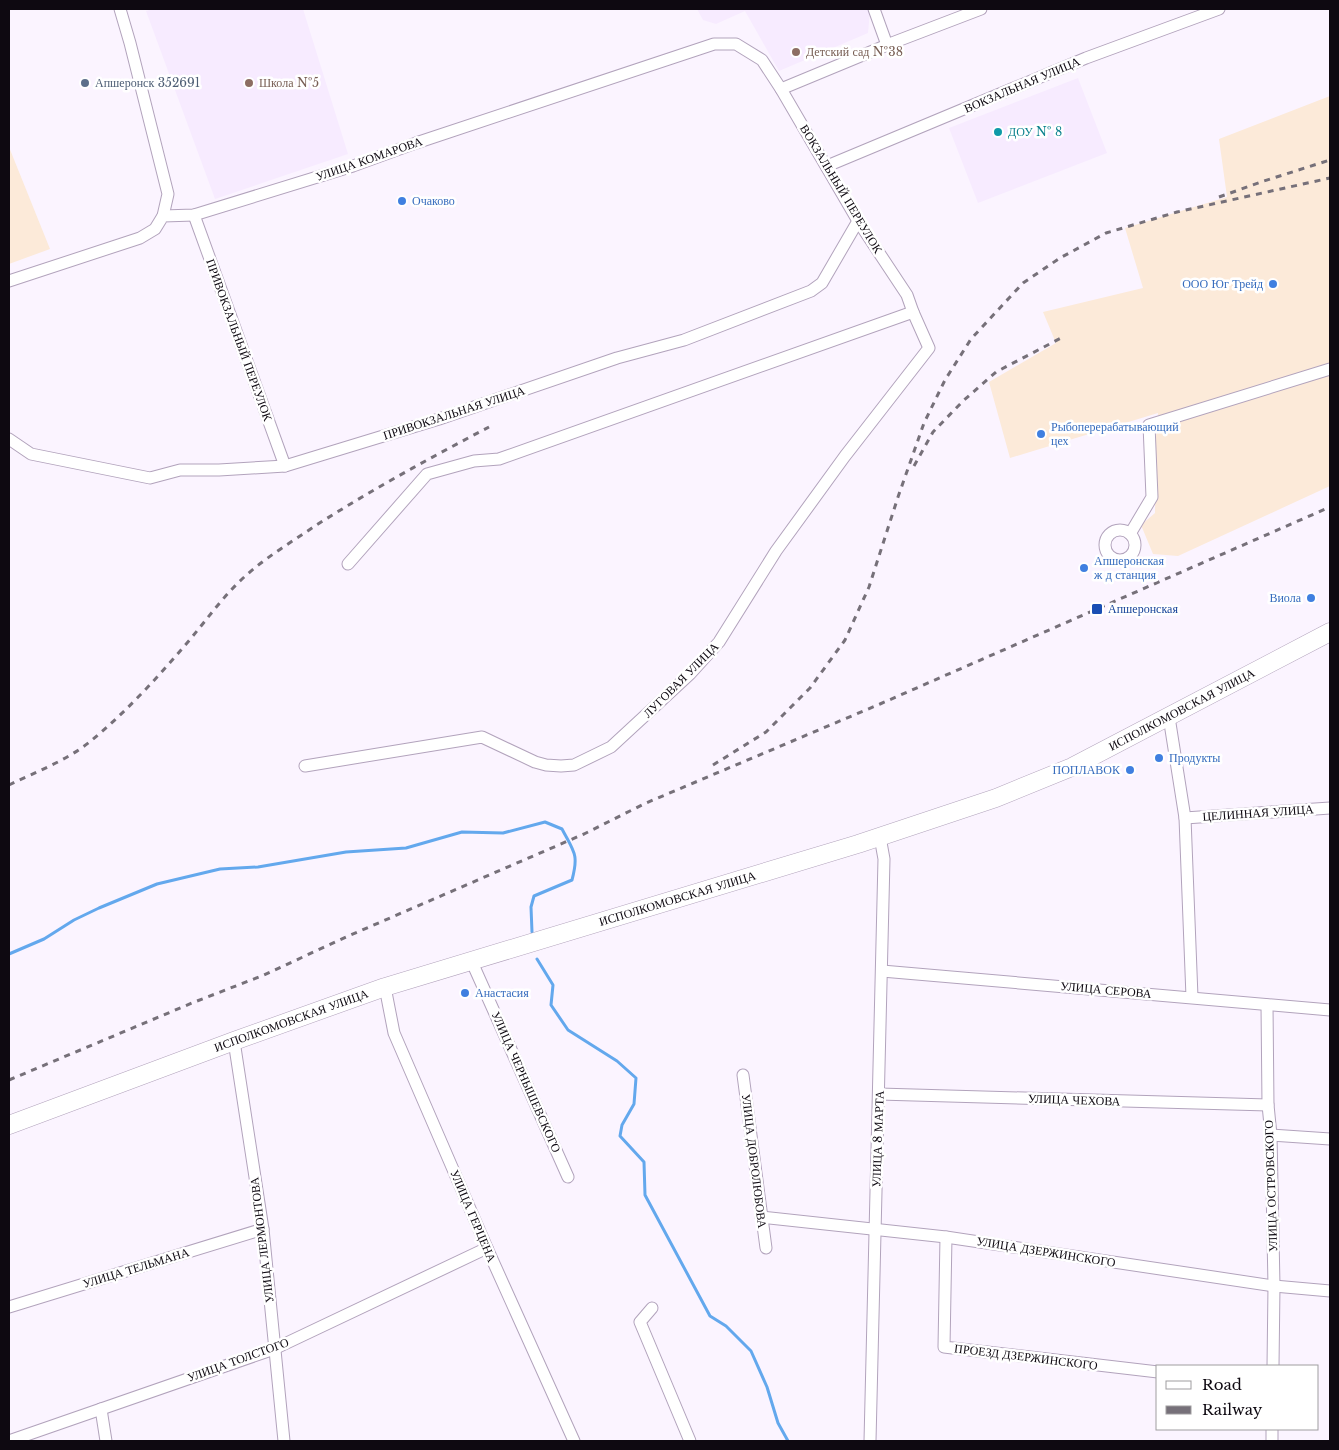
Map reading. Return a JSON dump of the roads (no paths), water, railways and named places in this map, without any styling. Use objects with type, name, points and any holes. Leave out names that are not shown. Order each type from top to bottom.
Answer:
[{"type":"main road","name":"ИСПОЛКОМОВСКАЯ УЛИЦА","points":[[9,1125],[234,1040],[385,987],[880,837],[996,798],[1072,767],[1330,632]]},
{"type":"street","points":[[9,281],[140,238],[155,229],[163,216],[168,194],[120,9]]},
{"type":"street","points":[[874,9],[887,45]]},
{"type":"street","points":[[781,88],[981,9]]},
{"type":"street","name":"ВОКЗАЛЬНАЯ УЛИЦА","points":[[827,166],[1086,58],[1218,9]]},
{"type":"street","name":"УЛИЦА КОМАРОВА","points":[[163,216],[194,215],[363,162],[714,44],[736,44]]},
{"type":"street","name":"ВОКЗАЛЬНЫЙ ПЕРЕУЛОК","points":[[736,44],[762,60],[781,88],[858,221],[907,295],[929,348]]},
{"type":"street","name":"ПРИВОКЗАЛЬНЫЙ ПЕРЕУЛОК","points":[[194,215],[285,466]]},
{"type":"street","name":"ПРИВОКЗАЛЬНАЯ УЛИЦА","points":[[9,439],[31,454],[150,478],[180,470],[285,466],[439,419],[617,358],[684,340],[811,291],[822,283],[858,221]]},
{"type":"street","points":[[348,564],[428,474],[474,461],[499,459],[913,312]]},
{"type":"street","name":"ЛУГОВАЯ УЛИЦА","points":[[305,766],[482,737],[535,762],[546,765],[574,765],[611,747],[690,674],[720,642],[776,551],[845,456],[929,348]]},
{"type":"street","points":[[1130,534],[1152,497],[1149,425],[1330,369]]},
{"type":"street","points":[[1169,717],[1185,818],[1192,997]]},
{"type":"street","name":"ЦЕЛИННАЯ УЛИЦА","points":[[1185,818],[1330,808]]},
{"type":"street","name":"УЛИЦА 8 МАРТА","points":[[870,1441],[884,859],[880,837]]},
{"type":"street","name":"УЛИЦА ЧЕРНЫШЕВСКОГО","points":[[471,960],[568,1177]]},
{"type":"street","name":"УЛИЦА СЕРОВА","points":[[882,971],[1330,1010]]},
{"type":"street","name":"УЛИЦА ГЕРЦЕНА","points":[[385,987],[394,1033],[487,1248],[574,1441]]},
{"type":"street","name":"УЛИЦА ОСТРОВСКОГО","points":[[1267,1005],[1274,1286],[1273,1365]]},
{"type":"street","name":"УЛИЦА ЛЕРМОНТОВА","points":[[234,1040],[263,1229],[284,1441]]},
{"type":"street","name":"УЛИЦА ДОБРОЛЮБОВА","points":[[743,1075],[766,1248]]},
{"type":"street","name":"УЛИЦА ЧЕХОВА","points":[[879,1094],[1268,1105]]},
{"type":"street","points":[[1271,1135],[1330,1138]]},
{"type":"street","name":"УЛИЦА ДЗЕРЖИНСКОГО","points":[[762,1218],[946,1237],[1274,1286],[1330,1291]]},
{"type":"street","name":"УЛИЦА ТЕЛЬМАНА","points":[[9,1307],[263,1229]]},
{"type":"street","name":"ПРОЕЗД ДЗЕРЖИНСКОГО","points":[[946,1237],[944,1347],[1156,1372]]},
{"type":"street","name":"УЛИЦА ТОЛСТОГО","points":[[9,1441],[274,1348],[487,1248]]},
{"type":"street","points":[[652,1308],[640,1322],[690,1441]]},
{"type":"street","points":[[102,1409],[106,1441]]},
{"type":"waterway","points":[[9,954],[44,939],[74,920],[99,908],[157,884],[220,869],[258,867],[346,852],[406,848],[462,832],[503,833],[545,822],[562,829],[574,853],[575,864],[572,880],[534,896],[531,907],[532,932]]},
{"type":"waterway","points":[[537,959],[553,985],[551,1005],[568,1030],[617,1061],[636,1078],[634,1104],[622,1125],[620,1136],[644,1162],[645,1195],[710,1316],[726,1326],[751,1351],[767,1387],[778,1423],[788,1441]]},
{"type":"railway","points":[[1219,197],[1330,160]]},
{"type":"railway","points":[[713,765],[766,732],[810,688],[845,640],[869,587],[924,423],[945,380],[971,339],[1023,283],[1060,258],[1106,233],[1177,212],[1330,178]]},
{"type":"railway","points":[[914,466],[933,432],[963,401],[996,372],[1063,337]]},
{"type":"railway","points":[[9,785],[73,754],[105,729],[165,669],[234,587],[267,558],[358,500],[423,462],[489,427]]},
{"type":"railway","points":[[9,1080],[192,1003],[264,975],[346,937],[584,834],[646,803],[880,704],[1330,507]]},
{"type":"place","name":"Детский сад №38","points":[[796,52]]},
{"type":"place","name":"Апшеронск 352691","points":[[85,83]]},
{"type":"place","name":"Школа №5","points":[[249,83]]},
{"type":"place","name":"ДОУ № 8","points":[[998,132]]},
{"type":"place","name":"Очаково","points":[[402,201]]},
{"type":"place","name":"ООО Юг Трейд","points":[[1273,284]]},
{"type":"place","name":"Рыбоперерабатывающий цех","points":[[1041,434]]},
{"type":"place","name":"Апшеронская ж д станция","points":[[1084,568]]},
{"type":"place","name":"Виола","points":[[1311,598]]},
{"type":"place","name":"Апшеронская","points":[[1097,609]]},
{"type":"place","name":"Продукты","points":[[1159,758]]},
{"type":"place","name":"ПОПЛАВОК","points":[[1130,770]]},
{"type":"place","name":"Анастасия","points":[[465,993]]}]
